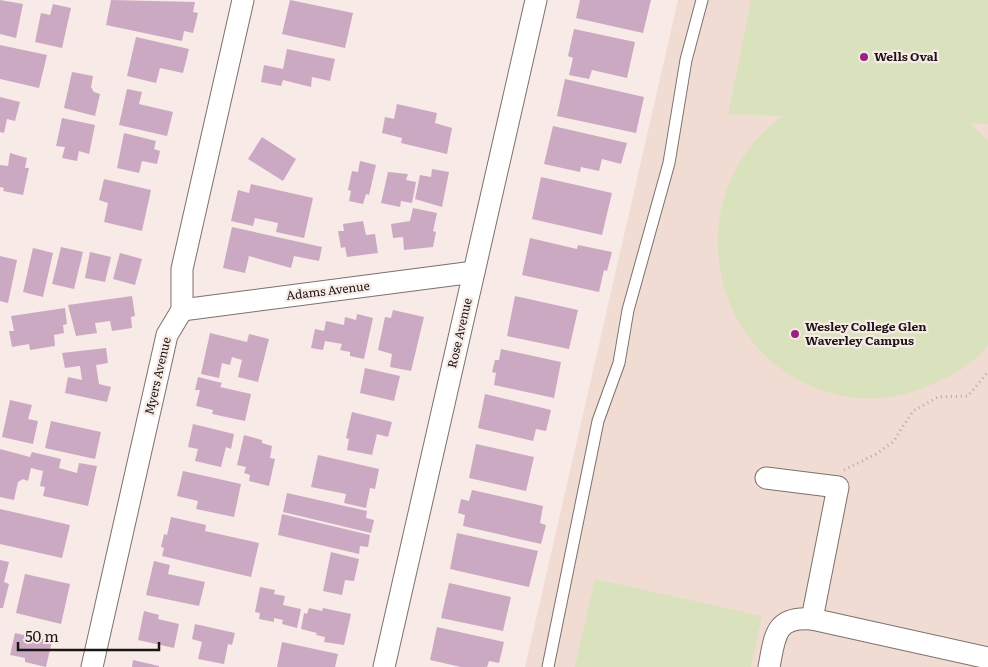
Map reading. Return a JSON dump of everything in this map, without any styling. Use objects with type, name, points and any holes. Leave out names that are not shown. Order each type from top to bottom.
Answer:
[{"type":"street","points":[[182,310],[182,269],[243,0]]},
{"type":"street","name":"Rose Avenue","points":[[384,667],[536,0]]},
{"type":"street","name":"Adams Avenue","points":[[182,310],[474,272]]},
{"type":"street","name":"Myers Avenue","points":[[92,667],[167,335],[182,310]]},
{"type":"street","points":[[766,478],[838,487],[812,619]]},
{"type":"street","points":[[769,667],[775,639],[780,627],[795,618],[812,619],[988,658]]},
{"type":"lane","points":[[548,667],[598,420],[620,363],[628,310],[668,163],[686,60],[702,0]]},
{"type":"path","points":[[826,486],[849,465],[876,454],[893,442],[913,410],[938,396],[968,396],[988,372]]},
{"type":"shaded area","name":"Wesley College Glen Waverley Campus","points":[[678,0],[988,0],[988,667],[525,667]]},
{"type":"green space","points":[[751,0],[988,0],[988,124],[970,123],[988,141],[988,345],[967,366],[950,376],[899,396],[874,399],[836,395],[783,371],[752,341],[731,306],[719,266],[719,225],[729,184],[750,147],[783,116],[728,114]]},
{"type":"green space","points":[[595,579],[762,616],[751,667],[575,667]]},
{"type":"building","points":[[0,0],[23,4],[16,38],[0,34]]},
{"type":"building","points":[[111,0],[195,2],[193,12],[198,13],[193,33],[184,31],[182,41],[106,25]]},
{"type":"building","points":[[290,0],[353,13],[345,48],[282,34]]},
{"type":"building","points":[[580,0],[651,0],[643,33],[576,18]]},
{"type":"building","points":[[53,4],[71,8],[62,48],[35,42],[41,13],[50,15]]},
{"type":"building","points":[[574,29],[635,42],[627,78],[592,70],[589,79],[569,75],[573,58],[568,56]]},
{"type":"building","points":[[136,37],[189,49],[183,73],[160,68],[156,83],[127,76]]},
{"type":"building","points":[[0,45],[47,55],[39,88],[0,79]]},
{"type":"building","points":[[287,49],[335,59],[330,81],[312,77],[311,87],[283,80],[281,86],[261,82],[264,65],[283,69]]},
{"type":"building","points":[[72,72],[93,76],[91,87],[94,92],[100,94],[95,116],[64,108]]},
{"type":"building","points":[[565,79],[644,97],[636,133],[557,116]]},
{"type":"building","points":[[127,89],[142,92],[139,104],[173,112],[167,136],[119,125]]},
{"type":"building","points":[[0,97],[20,102],[15,121],[7,119],[4,133],[0,132]]},
{"type":"building","points":[[397,104],[437,113],[435,123],[452,128],[447,154],[401,143],[402,138],[382,133],[385,117],[394,119]]},
{"type":"building","points":[[62,118],[95,125],[89,154],[79,151],[77,161],[62,158],[65,147],[56,146]]},
{"type":"building","points":[[553,126],[627,143],[621,164],[602,159],[599,171],[581,167],[580,172],[544,164]]},
{"type":"building","points":[[124,133],[156,141],[154,149],[160,151],[157,164],[142,161],[139,173],[117,168]]},
{"type":"building","points":[[262,137],[296,159],[283,181],[248,159]]},
{"type":"building","points":[[10,153],[27,158],[25,168],[29,168],[23,195],[3,191],[4,188],[0,187],[0,165],[8,166]]},
{"type":"building","points":[[360,161],[376,165],[369,195],[366,194],[363,204],[349,201],[351,191],[348,190],[352,171],[358,172]]},
{"type":"building","points":[[432,169],[449,172],[442,207],[415,199],[420,175],[431,177]]},
{"type":"building","points":[[388,172],[408,174],[406,180],[416,182],[412,203],[401,201],[400,207],[381,203]]},
{"type":"building","points":[[541,177],[612,193],[602,235],[532,219]]},
{"type":"building","points":[[104,179],[151,190],[142,231],[104,222],[108,203],[99,200]]},
{"type":"building","points":[[251,184],[313,198],[304,238],[276,232],[278,223],[255,218],[253,226],[231,221],[238,190],[249,193]]},
{"type":"building","points":[[413,208],[437,213],[433,231],[436,232],[433,247],[404,250],[403,237],[393,238],[391,224],[410,221]]},
{"type":"building","points":[[363,221],[366,235],[375,234],[378,253],[347,257],[345,247],[341,248],[338,231],[344,231],[343,224]]},
{"type":"building","points":[[232,227],[322,247],[319,261],[294,256],[291,268],[249,256],[245,273],[223,268]]},
{"type":"building","points":[[530,238],[577,249],[578,245],[612,252],[607,271],[604,270],[599,292],[522,275]]},
{"type":"building","points":[[61,247],[83,252],[74,289],[52,284]]},
{"type":"building","points":[[33,248],[53,253],[43,297],[23,292]]},
{"type":"building","points":[[90,252],[111,257],[105,282],[85,278]]},
{"type":"building","points":[[120,253],[142,259],[135,285],[113,279]]},
{"type":"building","points":[[0,256],[17,260],[8,303],[0,301]]},
{"type":"building","points":[[132,296],[135,316],[131,317],[132,328],[112,331],[110,321],[95,323],[97,333],[76,336],[68,305]]},
{"type":"building","points":[[515,296],[578,310],[569,349],[507,336]]},
{"type":"building","points":[[65,308],[67,324],[63,325],[64,333],[54,335],[55,346],[30,350],[29,344],[12,347],[9,331],[14,331],[11,316]]},
{"type":"building","points":[[393,310],[424,317],[411,371],[390,367],[392,354],[378,350],[385,317],[391,318]]},
{"type":"building","points":[[357,314],[373,318],[364,359],[350,356],[350,352],[340,350],[342,344],[325,341],[323,350],[311,348],[315,329],[324,331],[326,321],[344,325],[345,317],[356,320]]},
{"type":"building","points":[[210,333],[247,342],[249,334],[269,339],[258,382],[238,377],[242,360],[232,357],[230,365],[222,363],[219,378],[201,374]]},
{"type":"building","points":[[106,348],[108,363],[96,365],[99,384],[111,387],[107,402],[65,393],[68,377],[82,380],[80,366],[65,368],[62,353]]},
{"type":"building","points":[[501,349],[561,362],[554,398],[494,385],[496,373],[492,372],[495,360],[499,360]]},
{"type":"building","points":[[365,368],[400,376],[394,401],[360,393]]},
{"type":"building","points":[[198,377],[222,383],[220,387],[251,394],[245,421],[212,414],[213,410],[196,406],[200,390],[195,390]]},
{"type":"building","points":[[485,394],[551,410],[546,431],[536,429],[533,441],[478,428]]},
{"type":"building","points":[[10,400],[32,405],[28,419],[38,421],[33,444],[2,437]]},
{"type":"building","points":[[352,412],[392,422],[388,437],[377,434],[372,455],[347,450],[349,439],[346,438]]},
{"type":"building","points":[[51,421],[101,432],[95,459],[45,448]]},
{"type":"building","points":[[193,424],[234,434],[231,449],[226,447],[221,467],[195,461],[198,449],[188,447]]},
{"type":"building","points":[[244,435],[262,440],[262,443],[272,446],[270,458],[275,459],[269,486],[249,481],[250,475],[244,473],[246,467],[237,465]]},
{"type":"building","points":[[476,444],[534,457],[526,491],[469,478]]},
{"type":"building","points":[[0,449],[30,457],[32,452],[61,459],[59,468],[77,473],[79,463],[97,466],[88,506],[43,496],[45,487],[40,486],[43,471],[31,468],[28,481],[23,479],[18,482],[14,500],[0,497]]},
{"type":"building","points":[[318,455],[379,469],[375,489],[370,488],[366,508],[344,503],[346,494],[311,487]]},
{"type":"building","points":[[183,471],[241,484],[234,517],[196,509],[198,501],[177,496]]},
{"type":"building","points":[[472,490],[543,506],[540,523],[546,525],[541,544],[463,526],[465,515],[458,513],[461,499],[469,501]]},
{"type":"building","points":[[287,493],[367,511],[366,518],[374,520],[371,533],[283,512]]},
{"type":"building","points":[[0,509],[70,525],[62,558],[0,544]]},
{"type":"building","points":[[282,514],[370,535],[368,547],[360,546],[359,554],[278,535]]},
{"type":"building","points":[[171,517],[206,525],[205,531],[259,543],[251,577],[162,556],[164,548],[161,547],[164,534],[167,535]]},
{"type":"building","points":[[457,533],[538,551],[529,587],[450,569]]},
{"type":"building","points":[[331,552],[359,559],[354,581],[345,580],[342,595],[323,591]]},
{"type":"building","points":[[0,560],[9,562],[4,582],[9,584],[3,608],[0,608]]},
{"type":"building","points":[[154,561],[170,565],[168,574],[205,582],[199,606],[146,595]]},
{"type":"building","points":[[25,574],[70,584],[61,624],[16,613]]},
{"type":"building","points":[[449,583],[511,597],[503,631],[441,618]]},
{"type":"building","points":[[260,587],[275,590],[274,594],[285,596],[283,605],[301,609],[297,628],[282,624],[283,620],[274,618],[274,622],[259,619],[260,613],[255,612]]},
{"type":"building","points":[[309,608],[322,611],[323,608],[351,614],[344,645],[324,642],[325,637],[301,629],[304,613],[307,614]]},
{"type":"building","points":[[144,611],[159,615],[158,619],[179,624],[174,648],[138,640]]},
{"type":"building","points":[[195,624],[235,633],[232,645],[228,644],[224,664],[198,659],[202,642],[192,639]]},
{"type":"building","points":[[437,627],[504,642],[499,663],[489,661],[487,667],[461,667],[430,660]]},
{"type":"building","points":[[15,633],[52,641],[46,667],[25,662],[25,658],[10,655]]},
{"type":"building","points":[[282,642],[338,654],[335,667],[277,667]]},
{"type":"building","points":[[133,660],[159,666],[159,667],[132,667]]},
{"type":"place","name":"Wells Oval","points":[[864,57]]},
{"type":"place","name":"Wesley College Glen Waverley Campus","points":[[795,334]]}]
